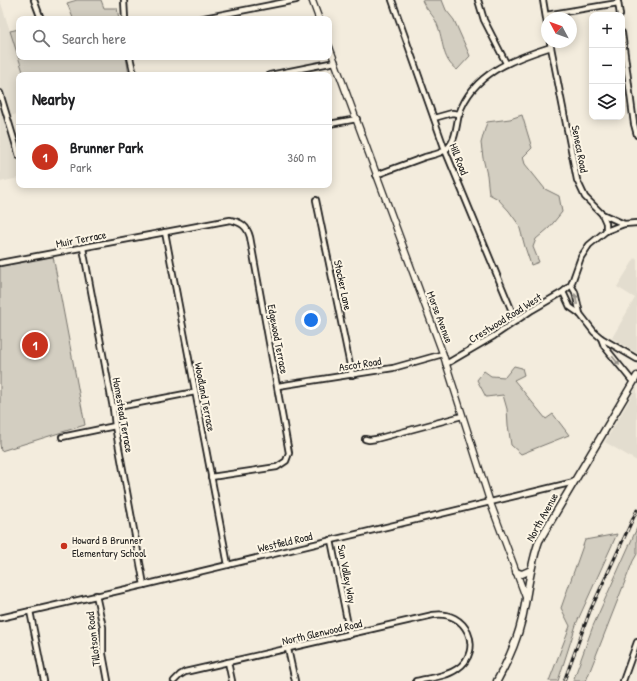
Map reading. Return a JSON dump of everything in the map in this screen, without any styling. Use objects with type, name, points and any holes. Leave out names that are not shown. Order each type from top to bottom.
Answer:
[{"type":"main road","name":"North Avenue","points":[[497,681],[505,667],[515,643],[522,619],[531,570],[540,541],[637,376]]},
{"type":"main road","points":[[516,572],[522,574],[531,570]]},
{"type":"street","points":[[34,0],[40,16]]},
{"type":"street","points":[[124,0],[125,16]]},
{"type":"street","points":[[214,16],[296,0]]},
{"type":"street","points":[[312,0],[318,16]]},
{"type":"street","name":"Hill Road","points":[[392,0],[445,150],[516,321]]},
{"type":"street","points":[[478,0],[484,20],[506,63]]},
{"type":"street","points":[[543,0],[545,12]]},
{"type":"street","points":[[563,12],[618,2],[620,12]]},
{"type":"street","points":[[376,174],[445,150],[453,140],[460,114],[471,91],[478,83],[506,63],[541,48]]},
{"type":"street","name":"Seneca Road","points":[[551,48],[577,180],[585,197],[602,214],[624,224],[637,224]]},
{"type":"street","points":[[624,48],[634,124],[637,135]]},
{"type":"street","name":"Morse Avenue","points":[[332,54],[443,354],[490,502],[526,598]]},
{"type":"street","points":[[131,60],[133,72]]},
{"type":"street","points":[[285,72],[335,62]]},
{"type":"street","points":[[0,93],[16,146]]},
{"type":"street","points":[[434,118],[452,113],[460,114]]},
{"type":"street","points":[[332,123],[356,119]]},
{"type":"street","name":"Stocker Lane","points":[[316,200],[352,374]]},
{"type":"street","points":[[602,214],[606,223],[606,231]]},
{"type":"street","name":"Edgewood Terrace","points":[[165,232],[230,220],[240,222],[246,228],[250,237],[278,386],[289,450],[286,461],[277,467],[211,477]]},
{"type":"street","points":[[624,224],[598,236],[585,250],[571,285],[575,292],[580,314],[588,326],[601,338],[637,359]]},
{"type":"street","name":"Muir Terrace","points":[[0,263],[165,232]]},
{"type":"street","name":"Woodland Terrace","points":[[165,232],[228,565]]},
{"type":"street","name":"Homestead Terrace","points":[[83,248],[144,585]]},
{"type":"street","name":"Crestwood Road West","points":[[446,364],[494,336],[563,292],[571,285]]},
{"type":"street","points":[[563,292],[570,307],[580,314]]},
{"type":"street","points":[[601,338],[604,346],[633,382]]},
{"type":"street","name":"Ascot Road","points":[[278,386],[393,368],[443,354]]},
{"type":"street","points":[[113,408],[195,392]]},
{"type":"street","points":[[365,439],[376,439],[462,416]]},
{"type":"street","points":[[62,437],[115,426]]},
{"type":"street","name":"Westfield Road","points":[[0,618],[574,482]]},
{"type":"street","name":"Sun Valley Way","points":[[331,540],[350,635]]},
{"type":"street","name":"Tillotson Road","points":[[96,595],[103,627],[103,654],[108,681]]},
{"type":"street","points":[[30,611],[44,681]]},
{"type":"street","name":"North Glenwood Road","points":[[174,681],[185,672],[433,615],[443,614],[458,620],[466,629],[471,644],[469,653],[463,664],[450,673],[416,681]]},
{"type":"street","points":[[623,681],[637,642]]},
{"type":"street","points":[[288,649],[296,681]]},
{"type":"street","points":[[228,662],[232,681]]},
{"type":"shaded area","points":[[0,0],[16,50],[16,60],[19,60],[23,72],[16,72],[16,114],[11,116],[16,132],[16,179],[0,182]]},
{"type":"shaded area","points":[[77,0],[101,0],[104,8],[117,8],[118,16],[72,16],[67,3]]},
{"type":"shaded area","points":[[422,0],[442,0],[446,10],[454,20],[470,56],[457,70],[452,66],[445,55],[436,21]]},
{"type":"shaded area","points":[[16,30],[16,50],[10,31]]},
{"type":"shaded area","points":[[19,60],[126,60],[128,72],[23,72]]},
{"type":"shaded area","points":[[522,115],[532,148],[523,157],[525,164],[545,189],[559,196],[562,212],[549,228],[536,239],[533,247],[539,262],[531,265],[519,225],[498,199],[489,194],[481,143],[487,122],[510,119]]},
{"type":"shaded area","points":[[53,256],[85,425],[1,451],[0,265]]},
{"type":"shaded area","points":[[635,258],[637,260],[637,353],[612,338],[635,298],[617,287]]},
{"type":"shaded area","points":[[514,366],[522,368],[524,375],[514,380],[546,419],[553,414],[569,435],[521,454],[511,445],[507,409],[503,395],[486,397],[477,380],[484,371],[491,376],[505,377]]},
{"type":"shaded area","points":[[637,387],[637,461],[605,442]]},
{"type":"shaded area","points":[[637,528],[637,554],[586,681],[573,681],[593,626]]},
{"type":"shaded area","points":[[617,534],[577,622],[558,681],[549,681],[570,626],[561,608],[585,540]]},
{"type":"railway","points":[[564,681],[590,611],[637,510]]},
{"type":"place","name":"Brunner Park","points":[[35,345]]},
{"type":"place","name":"Howard B Brunner Elementary School","points":[[64,546]]}]
